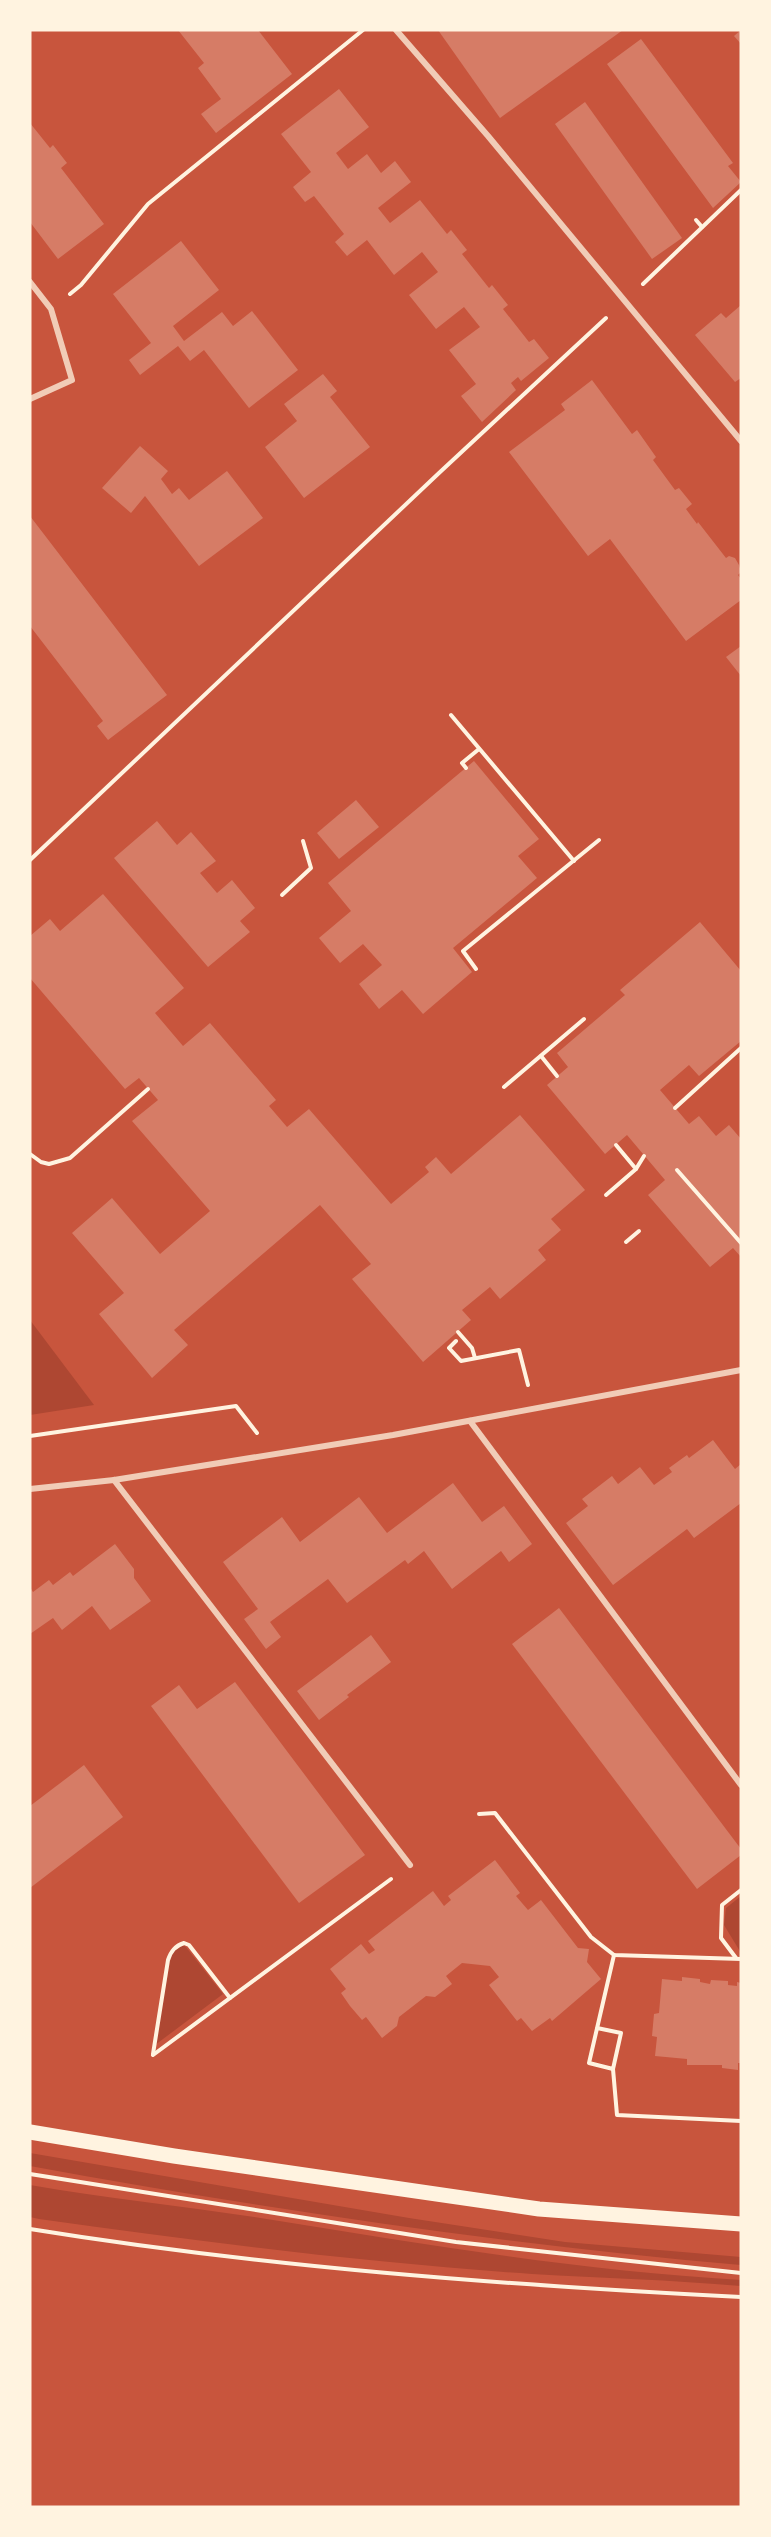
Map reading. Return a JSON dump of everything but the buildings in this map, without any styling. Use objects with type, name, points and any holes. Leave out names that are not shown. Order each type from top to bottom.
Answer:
[{"type":"main road","points":[[30,2132],[528,2207],[741,2224]]},
{"type":"street","points":[[396,30],[488,136],[741,441]]},
{"type":"street","points":[[30,282],[51,309],[72,380],[30,399]]},
{"type":"street","points":[[30,1489],[114,1480],[470,1422],[741,1371]]},
{"type":"street","points":[[470,1422],[741,1785]]},
{"type":"street","points":[[114,1480],[410,1865]]},
{"type":"path","points":[[51,309],[81,285],[148,204],[363,30]]},
{"type":"path","points":[[30,860],[741,190]]},
{"type":"path","points":[[696,219],[702,227]]},
{"type":"path","points":[[451,715],[574,861]]},
{"type":"path","points":[[466,768],[462,763],[479,748]]},
{"type":"path","points":[[476,969],[463,951],[599,840]]},
{"type":"path","points":[[282,895],[311,868],[303,841]]},
{"type":"path","points":[[504,1087],[584,1019]]},
{"type":"path","points":[[675,1108],[741,1048]]},
{"type":"path","points":[[541,1056],[556,1076]]},
{"type":"path","points":[[30,1154],[41,1162],[49,1164],[70,1158],[148,1089]]},
{"type":"path","points":[[616,1145],[636,1169]]},
{"type":"path","points":[[606,1195],[636,1169],[644,1156]]},
{"type":"path","points":[[677,1170],[741,1244]]},
{"type":"path","points":[[626,1242],[639,1231]]},
{"type":"path","points":[[458,1332],[472,1348],[475,1358]]},
{"type":"path","points":[[456,1341],[449,1348],[461,1361],[519,1350],[533,1410]]},
{"type":"path","points":[[30,1436],[236,1406],[273,1454]]},
{"type":"path","points":[[479,1814],[495,1813],[591,1937],[614,1955],[739,1959]]},
{"type":"path","points":[[230,1998],[189,1945],[184,1943],[179,1945],[172,1951],[168,1960],[153,2055],[410,1865]]},
{"type":"path","points":[[739,1959],[721,1938],[722,1905],[741,1890]]},
{"type":"path","points":[[613,2069],[589,2063],[614,1955]]},
{"type":"path","points":[[597,2028],[621,2033],[613,2069],[617,2115],[741,2121]]},
{"type":"path","points":[[30,2174],[456,2242],[741,2273]]},
{"type":"path","points":[[30,2229],[321,2268],[558,2288],[741,2297]]},
{"type":"shaded area","points":[[30,1320],[94,1405],[30,1415]]},
{"type":"shaded area","points":[[741,1896],[741,1953],[724,1925],[726,1908]]},
{"type":"shaded area","points":[[182,1945],[223,1994],[155,2045],[170,1961],[173,1952]]},
{"type":"shaded area","points":[[30,2153],[409,2218],[565,2242],[741,2257],[741,2265],[563,2247],[295,2211],[30,2166]]},
{"type":"shaded area","points":[[30,2185],[564,2264],[741,2280],[741,2286],[532,2274],[408,2264],[224,2244],[39,2219],[30,2217]]}]
